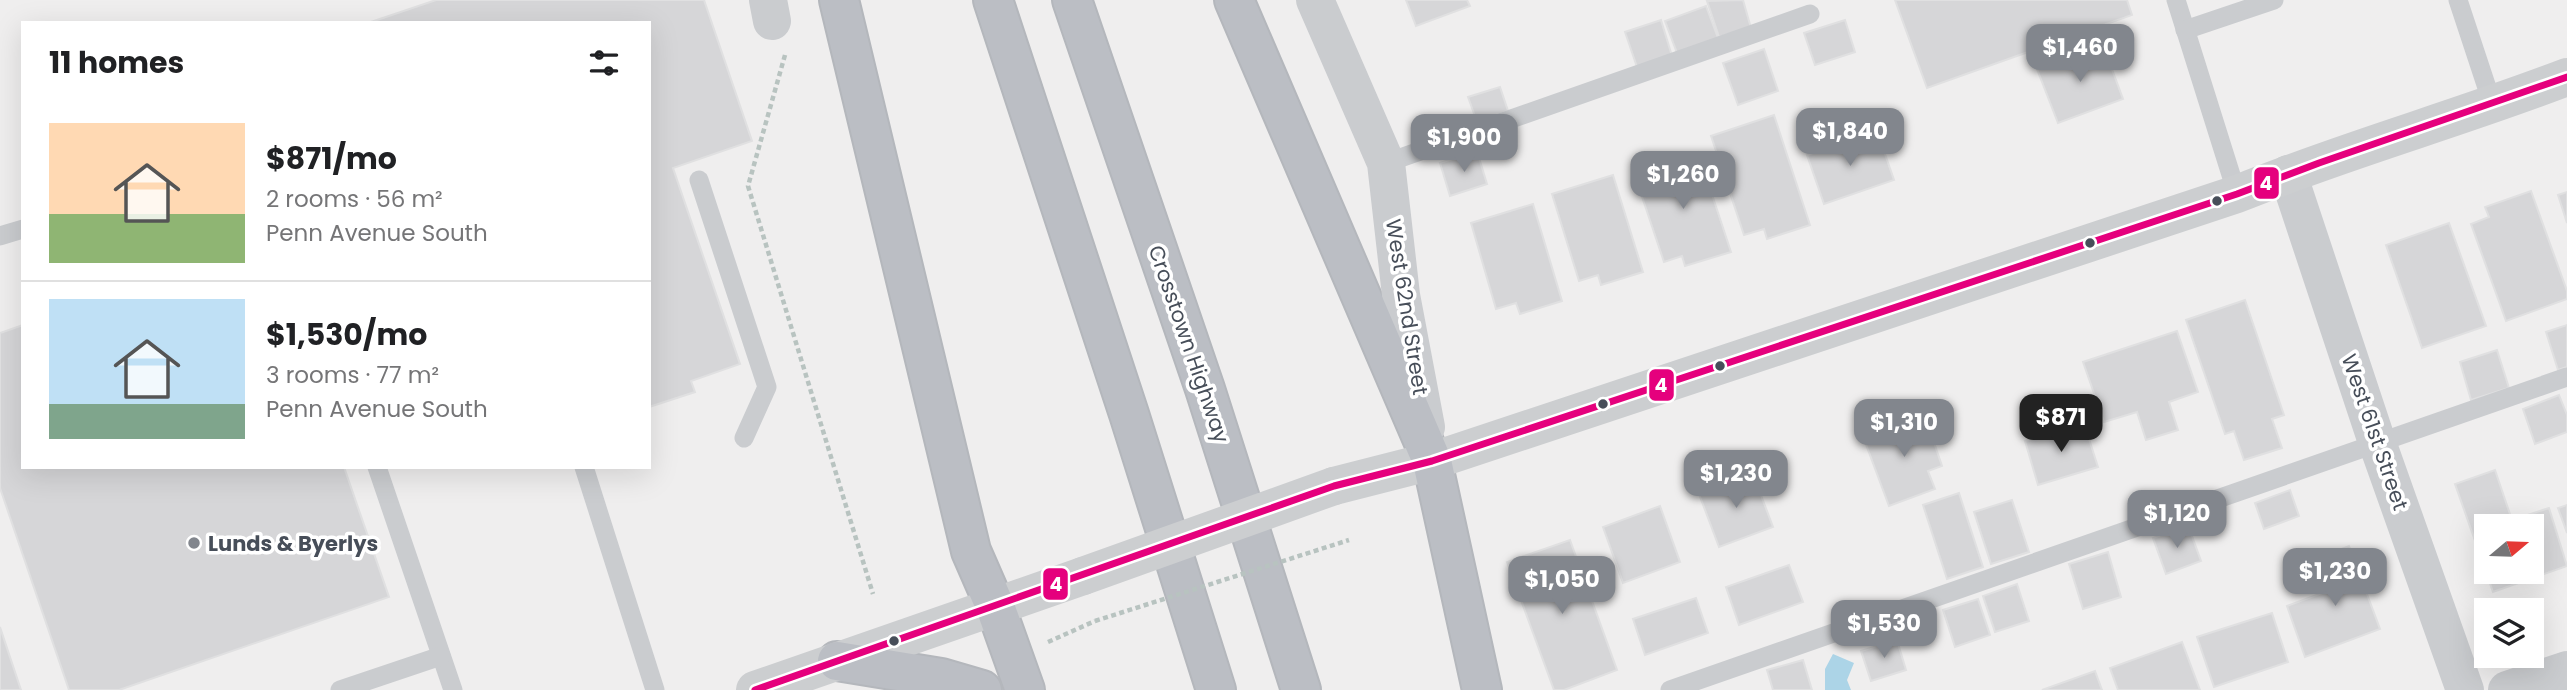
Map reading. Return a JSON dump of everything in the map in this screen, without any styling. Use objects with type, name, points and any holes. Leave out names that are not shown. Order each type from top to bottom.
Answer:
[{"type":"highway","points":[[839,0],[971,551],[995,606],[1025,690]]},
{"type":"highway","points":[[993,0],[1216,690]]},
{"type":"highway","name":"Crosstown Highway","points":[[1072,0],[1205,389],[1301,690]]},
{"type":"highway","points":[[1234,0],[1432,461],[1482,690]]},
{"type":"highway","points":[[837,661],[941,678],[982,690]]},
{"type":"main road","points":[[766,688],[1334,486],[1432,461],[2237,194],[2288,174],[2493,106],[2567,77]]},
{"type":"street","name":"West 62nd Street","points":[[1315,0],[1386,163],[1401,295],[1432,461]]},
{"type":"street","name":"West 61st Street","points":[[2288,174],[2377,442],[2465,690]]},
{"type":"street","points":[[2507,690],[2567,670]]},
{"type":"lane","points":[[2176,0],[2237,194]]},
{"type":"lane","points":[[2185,30],[2274,0]]},
{"type":"lane","points":[[2458,0],[2493,106]]},
{"type":"lane","points":[[1386,163],[1810,14]]},
{"type":"lane","points":[[699,180],[767,387],[744,438]]},
{"type":"lane","points":[[0,236],[21,230]]},
{"type":"lane","points":[[1670,690],[2567,377]]},
{"type":"lane","points":[[378,469],[453,690]]},
{"type":"lane","points":[[585,469],[656,690]]},
{"type":"lane","points":[[340,690],[441,656]]},
{"type":"path","points":[[775,24],[748,186],[873,594]]},
{"type":"path","points":[[1047,642],[1095,621],[1349,540]]},
{"type":"water","points":[[1833,654],[1854,663],[1847,680],[1851,690],[1825,690],[1825,669]]},
{"type":"building","points":[[436,0],[704,0],[752,141],[673,168],[740,364],[691,381],[695,392],[651,406],[651,21],[374,21]]},
{"type":"building","points":[[1406,0],[1467,0],[1470,6],[1416,26]]},
{"type":"building","points":[[1743,0],[1751,28],[1719,37],[1707,1]]},
{"type":"building","points":[[1895,0],[2127,0],[2132,15],[1927,88]]},
{"type":"building","points":[[1706,6],[1718,38],[1677,53],[1665,21]]},
{"type":"building","points":[[1661,20],[1672,56],[1637,67],[1625,32]]},
{"type":"building","points":[[1845,20],[1855,52],[1815,65],[1804,33]]},
{"type":"building","points":[[2103,45],[2123,99],[2058,123],[2037,69]]},
{"type":"building","points":[[1764,49],[1778,91],[1738,105],[1723,63]]},
{"type":"building","points":[[1500,87],[1508,111],[1477,122],[1468,97]]},
{"type":"building","points":[[1774,115],[1810,225],[1767,239],[1764,229],[1744,235],[1711,136]]},
{"type":"building","points":[[1877,131],[1894,180],[1824,204],[1807,155]]},
{"type":"building","points":[[1477,151],[1487,184],[1450,196],[1440,163]]},
{"type":"building","points":[[1698,152],[1731,252],[1685,266],[1682,256],[1664,262],[1634,173]]},
{"type":"building","points":[[1613,175],[1643,272],[1601,285],[1598,275],[1579,281],[1552,194]]},
{"type":"building","points":[[2531,191],[2567,291],[2567,299],[2506,321],[2471,224],[2489,217],[2485,207]]},
{"type":"building","points":[[2567,192],[2567,223],[2558,195]]},
{"type":"building","points":[[1533,204],[1562,301],[1520,314],[1516,303],[1496,309],[1471,223]]},
{"type":"building","points":[[2449,223],[2486,326],[2422,348],[2386,245]]},
{"type":"building","points":[[2245,300],[2284,415],[2272,419],[2282,448],[2244,460],[2234,431],[2225,434],[2186,320]]},
{"type":"building","points":[[2567,325],[2567,367],[2558,370],[2546,332]]},
{"type":"building","name":"Lunds & Byerlys","points":[[21,326],[21,469],[345,469],[389,597],[119,690],[69,690],[0,488],[0,333]]},
{"type":"building","points":[[2177,331],[2198,392],[2169,402],[2178,430],[2146,440],[2137,412],[2104,422],[2083,362]]},
{"type":"building","points":[[2497,350],[2509,388],[2471,400],[2460,362]]},
{"type":"building","points":[[2559,395],[2567,415],[2567,432],[2535,444],[2523,409]]},
{"type":"building","points":[[1904,412],[1909,425],[1926,419],[1942,466],[1928,471],[1935,489],[1889,506],[1864,439],[1891,429],[1887,418]]},
{"type":"building","points":[[2084,423],[2098,467],[2038,485],[2025,441]]},
{"type":"building","points":[[2495,470],[2510,514],[2474,514],[2474,538],[2455,484]]},
{"type":"building","points":[[1753,474],[1773,527],[1719,547],[1699,494]]},
{"type":"building","points":[[2290,490],[2299,516],[2264,529],[2255,503]]},
{"type":"building","points":[[1959,493],[1983,567],[1947,579],[1923,505]]},
{"type":"building","points":[[2012,500],[2029,552],[1991,564],[1974,512]]},
{"type":"building","points":[[2567,505],[2567,533],[2558,508]]},
{"type":"building","points":[[1660,506],[1680,562],[1623,583],[1603,527]]},
{"type":"building","points":[[2549,508],[2567,566],[2544,574],[2544,514],[2530,514]]},
{"type":"building","points":[[2188,525],[2201,561],[2166,574],[2153,538]]},
{"type":"building","points":[[1570,540],[1617,670],[1564,690],[1554,690],[1507,562]]},
{"type":"building","points":[[2349,546],[2380,629],[2305,657],[2287,606],[2333,589],[2321,557]]},
{"type":"building","points":[[2108,552],[2121,597],[2083,609],[2069,564]]},
{"type":"building","points":[[1789,565],[1803,602],[1739,625],[1726,587]]},
{"type":"building","points":[[2017,584],[2029,621],[1995,632],[1983,596]]},
{"type":"building","points":[[2490,584],[2516,584],[2493,592]]},
{"type":"building","points":[[1696,598],[1708,633],[1645,655],[1633,619]]},
{"type":"building","points":[[1978,599],[1990,635],[1955,647],[1943,610]]},
{"type":"building","points":[[2272,613],[2288,662],[2214,687],[2197,637]]},
{"type":"building","points":[[0,627],[21,690],[0,690]]},
{"type":"building","points":[[1897,640],[1906,670],[1871,681],[1861,651]]},
{"type":"building","points":[[2182,642],[2200,690],[2118,690],[2110,668]]},
{"type":"building","points":[[1803,660],[1812,690],[1773,690],[1767,670]]},
{"type":"building","points":[[2095,671],[2102,690],[2042,690]]},
{"type":"transit line","name":"4","points":[[755,690],[1334,486],[1432,461],[2237,194],[2567,77]]},
{"type":"place","name":"Lunds & Byerlys","points":[[194,543]]}]
